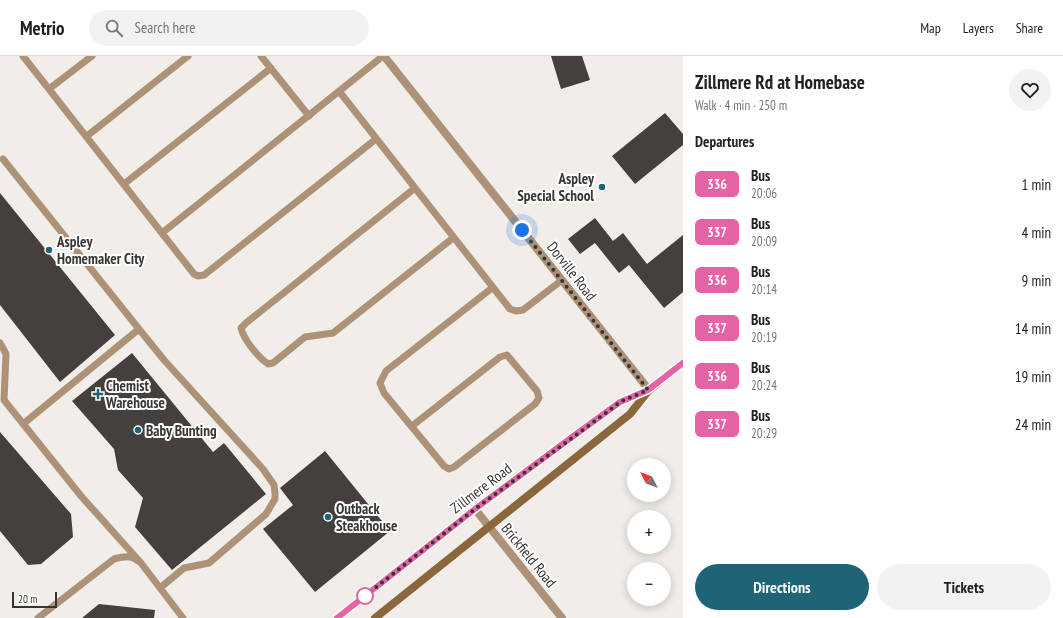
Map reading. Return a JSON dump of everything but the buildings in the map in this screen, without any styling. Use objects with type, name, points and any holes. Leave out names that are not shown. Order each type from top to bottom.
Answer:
[{"type":"main road","name":"Zillmere Road","points":[[337,618],[475,509],[620,402],[648,390],[683,363]]},
{"type":"main road","name":"Zillmere Road","points":[[375,618],[630,414],[648,390]]},
{"type":"street","name":"Dorville Road","points":[[384,56],[648,390]]},
{"type":"street","name":"Brickfield Road","points":[[475,509],[562,618]]},
{"type":"lane","points":[[23,56],[194,274],[198,276],[204,275],[376,139]]},
{"type":"lane","points":[[49,89],[92,56]]},
{"type":"lane","points":[[87,136],[188,56]]},
{"type":"lane","points":[[261,56],[308,116]]},
{"type":"lane","points":[[162,233],[384,56]]},
{"type":"lane","points":[[124,184],[271,68]]},
{"type":"lane","points":[[339,91],[492,288],[510,309],[516,312],[524,310],[562,280]]},
{"type":"lane","points":[[3,160],[164,360],[263,469],[274,485],[275,493],[273,504],[266,514],[209,562],[184,568],[160,588]]},
{"type":"lane","points":[[415,188],[246,323],[242,328],[243,334],[247,340],[268,364],[273,363],[305,337],[333,333],[453,238]]},
{"type":"lane","points":[[412,426],[500,356],[507,355],[511,358],[537,391],[539,398],[535,404],[454,467],[449,469],[444,466],[384,393],[380,382],[386,371],[492,288]]},
{"type":"lane","points":[[22,424],[139,329]]},
{"type":"lane","points":[[0,343],[6,354],[4,400],[81,496],[140,563],[183,618]]},
{"type":"lane","points":[[38,618],[114,559],[133,556],[140,563]]},
{"type":"bus line","name":"336","points":[[337,618],[475,509],[568,440],[620,402],[648,390],[683,363]]},
{"type":"place","name":"Aspley Special School","points":[[602,187]]},
{"type":"place","name":"Aspley Homemaker City","points":[[49,250]]},
{"type":"place","name":"Chemist Warehouse","points":[[98,394]]},
{"type":"place","name":"Baby Bunting","points":[[138,430]]},
{"type":"place","name":"Outback Steakhouse","points":[[328,517]]},
{"type":"route","points":[[365,596],[475,509],[620,402],[648,390],[522,230]]}]
